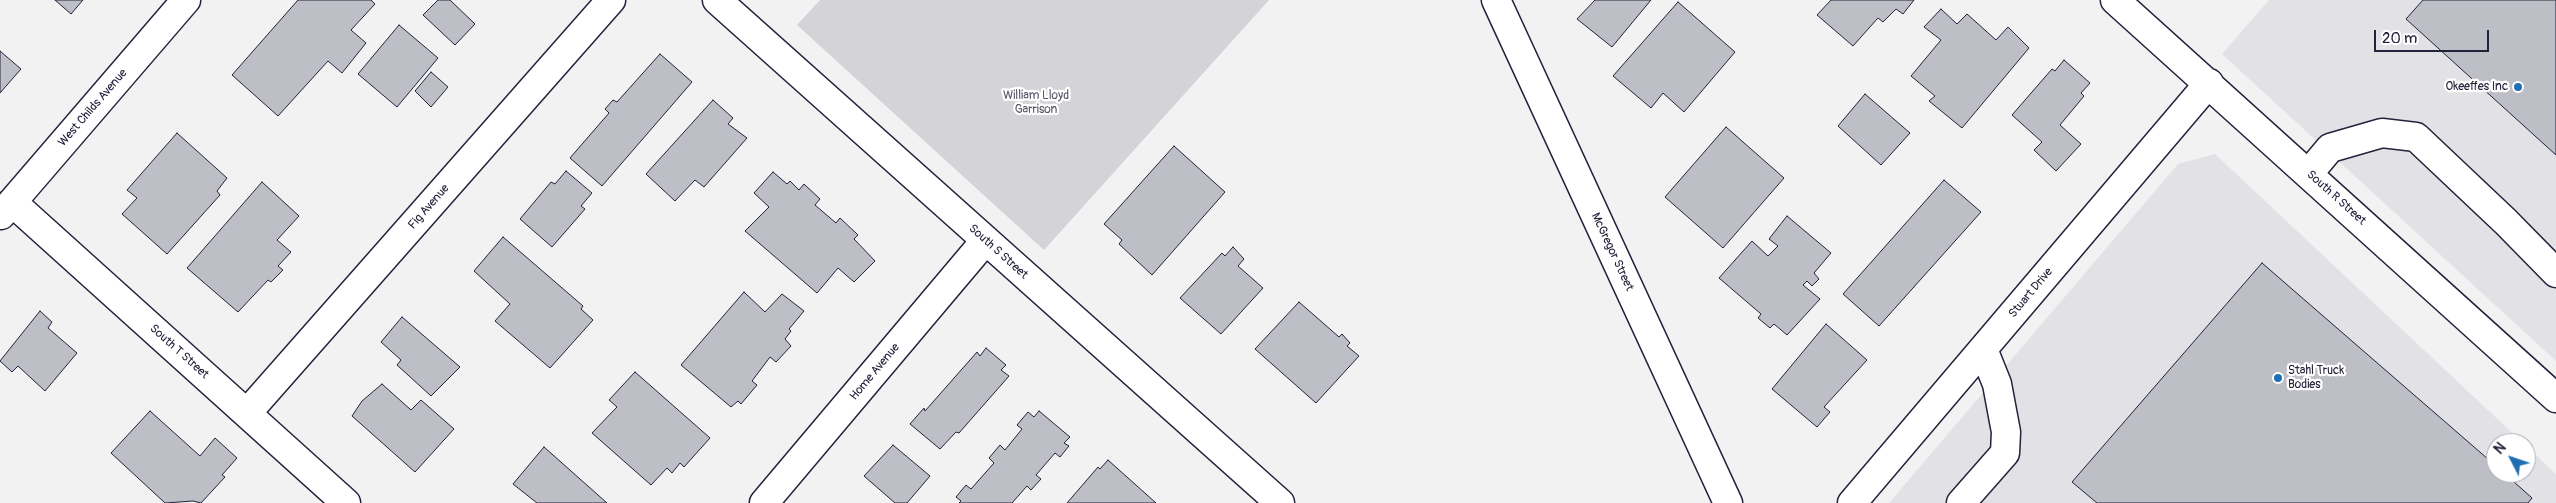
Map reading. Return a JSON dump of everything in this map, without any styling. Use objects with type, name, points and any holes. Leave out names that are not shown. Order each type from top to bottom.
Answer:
[{"type":"street","name":"West Childs Avenue","points":[[6,209],[186,0]]},
{"type":"street","name":"Fig Avenue","points":[[247,414],[610,0]]},
{"type":"street","name":"South S Street","points":[[717,0],[1280,503]]},
{"type":"street","name":"McGregor Street","points":[[1496,0],[1728,503]]},
{"type":"street","name":"South R Street","points":[[2115,0],[2309,174],[2551,384]]},
{"type":"street","name":"Stuart Drive","points":[[1852,503],[2209,83]]},
{"type":"street","points":[[2309,174],[2330,148],[2382,133],[2416,137],[2506,222],[2556,273]]},
{"type":"street","name":"South T Street","points":[[6,209],[247,414],[346,503]]},
{"type":"street","name":"Home Avenue","points":[[764,503],[985,241]]},
{"type":"street","points":[[1961,503],[2005,453],[2006,432],[1997,384],[1983,349]]},
{"type":"shaded area","points":[[2269,0],[2556,0],[2556,361],[2222,54]]},
{"type":"shaded area","points":[[2215,154],[2512,433],[2486,433],[2486,483],[2536,483],[2536,455],[2556,474],[2556,503],[1889,503],[2178,164]]},
{"type":"green space","name":"William Lloyd Garrison","points":[[820,0],[1269,0],[1044,250],[797,25]]},
{"type":"building","points":[[55,0],[83,0],[71,14]]},
{"type":"building","points":[[298,0],[371,0],[375,4],[351,30],[366,43],[342,73],[328,61],[278,116],[232,75]]},
{"type":"building","points":[[438,0],[450,0],[475,24],[455,45],[423,15]]},
{"type":"building","points":[[1595,0],[1651,0],[1612,47],[1577,19]]},
{"type":"building","points":[[1831,0],[1914,0],[1903,14],[1896,9],[1883,22],[1878,18],[1853,46],[1817,15]]},
{"type":"building","name":"Okeeffes Inc","points":[[2423,0],[2556,0],[2556,155],[2406,19]]},
{"type":"building","points":[[1678,2],[1735,52],[1684,112],[1663,93],[1651,108],[1613,76]]},
{"type":"building","points":[[1941,9],[1957,24],[1967,14],[1996,40],[2008,27],[2029,48],[1962,128],[1929,101],[1935,96],[1911,76],[1941,40],[1924,27]]},
{"type":"building","points":[[399,25],[438,58],[397,107],[358,74]]},
{"type":"building","points":[[0,51],[21,69],[0,93]]},
{"type":"building","points":[[660,54],[692,82],[602,186],[570,158],[609,113],[605,109],[613,100],[617,102]]},
{"type":"building","points":[[2064,60],[2090,83],[2081,93],[2084,96],[2060,125],[2081,144],[2056,171],[2034,150],[2042,142],[2012,115],[2052,69],[2055,71]]},
{"type":"building","points":[[431,72],[448,87],[431,107],[415,91]]},
{"type":"building","points":[[1865,94],[1910,133],[1881,165],[1838,126]]},
{"type":"building","points":[[713,100],[733,118],[728,124],[747,138],[704,187],[695,180],[675,201],[646,174]]},
{"type":"building","points":[[1726,127],[1784,178],[1723,248],[1665,197]]},
{"type":"building","points":[[177,133],[227,178],[217,191],[220,195],[167,254],[122,214],[137,198],[127,190]]},
{"type":"building","points":[[1174,146],[1225,192],[1152,275],[1119,244],[1122,240],[1104,224]]},
{"type":"building","points":[[566,171],[592,193],[581,206],[585,209],[552,247],[520,219],[551,182],[555,184]]},
{"type":"building","points":[[773,172],[787,184],[790,181],[799,190],[804,184],[820,199],[815,205],[836,223],[840,218],[858,235],[854,239],[875,261],[854,282],[838,268],[817,293],[745,231],[769,207],[754,193]]},
{"type":"building","points":[[1944,180],[1981,212],[1879,326],[1843,294]]},
{"type":"building","points":[[262,182],[299,216],[277,240],[291,252],[278,266],[283,270],[271,282],[268,280],[238,312],[187,268]]},
{"type":"building","points":[[1787,216],[1831,253],[1814,273],[1819,279],[1812,286],[1807,281],[1803,285],[1820,299],[1787,335],[1774,324],[1770,328],[1758,318],[1761,314],[1719,278],[1752,241],[1768,256],[1778,246],[1769,239]]},
{"type":"building","points":[[503,237],[583,306],[581,309],[593,320],[550,368],[495,321],[510,304],[474,271]]},
{"type":"building","points":[[1233,247],[1244,259],[1238,266],[1263,288],[1221,334],[1180,298],[1222,253],[1225,256]]},
{"type":"building","name":"Stahl Truck Bodies","points":[[2262,263],[2486,457],[2486,483],[2515,483],[2532,498],[2528,503],[2097,503],[2072,482]]},
{"type":"building","points":[[744,292],[765,312],[782,294],[804,311],[789,329],[791,331],[785,339],[791,346],[776,362],[770,357],[752,381],[757,385],[741,404],[738,401],[731,407],[681,365]]},
{"type":"building","points":[[1299,302],[1339,337],[1342,334],[1350,343],[1347,346],[1359,356],[1316,403],[1255,349]]},
{"type":"building","points":[[40,311],[52,322],[48,328],[77,353],[45,391],[18,366],[12,372],[0,361]]},
{"type":"building","points":[[402,317],[460,367],[431,396],[397,365],[401,360],[381,342]]},
{"type":"building","points":[[1826,324],[1867,360],[1824,407],[1830,412],[1817,427],[1772,389]]},
{"type":"building","points":[[986,348],[1006,365],[1001,370],[1009,376],[959,433],[956,432],[940,449],[910,424],[924,408],[925,411],[977,352],[980,356]]},
{"type":"building","points":[[635,372],[710,438],[684,467],[680,463],[672,473],[667,468],[651,485],[592,433],[617,407],[609,400]]},
{"type":"building","points":[[382,384],[411,410],[421,400],[454,429],[415,472],[352,416],[362,401]]},
{"type":"building","points":[[150,411],[200,456],[215,438],[237,458],[222,475],[225,477],[201,503],[193,501],[165,503],[111,453]]},
{"type":"building","points":[[1039,411],[1070,437],[1064,443],[1069,446],[1060,457],[1055,453],[1036,475],[1041,479],[1031,490],[1027,486],[1012,503],[959,503],[961,501],[956,497],[966,485],[971,489],[994,463],[989,458],[1000,445],[1005,450],[1022,429],[1017,425],[1028,412],[1034,417]]},
{"type":"building","points":[[893,445],[930,476],[907,503],[895,503],[864,476]]},
{"type":"building","points":[[544,447],[607,503],[537,503],[513,484]]},
{"type":"building","points":[[1108,460],[1156,503],[1067,503],[1098,467],[1100,469]]},
{"type":"place","name":"Okeeffes Inc","points":[[2518,87]]},
{"type":"place","name":"Stahl Truck Bodies","points":[[2278,378]]}]
